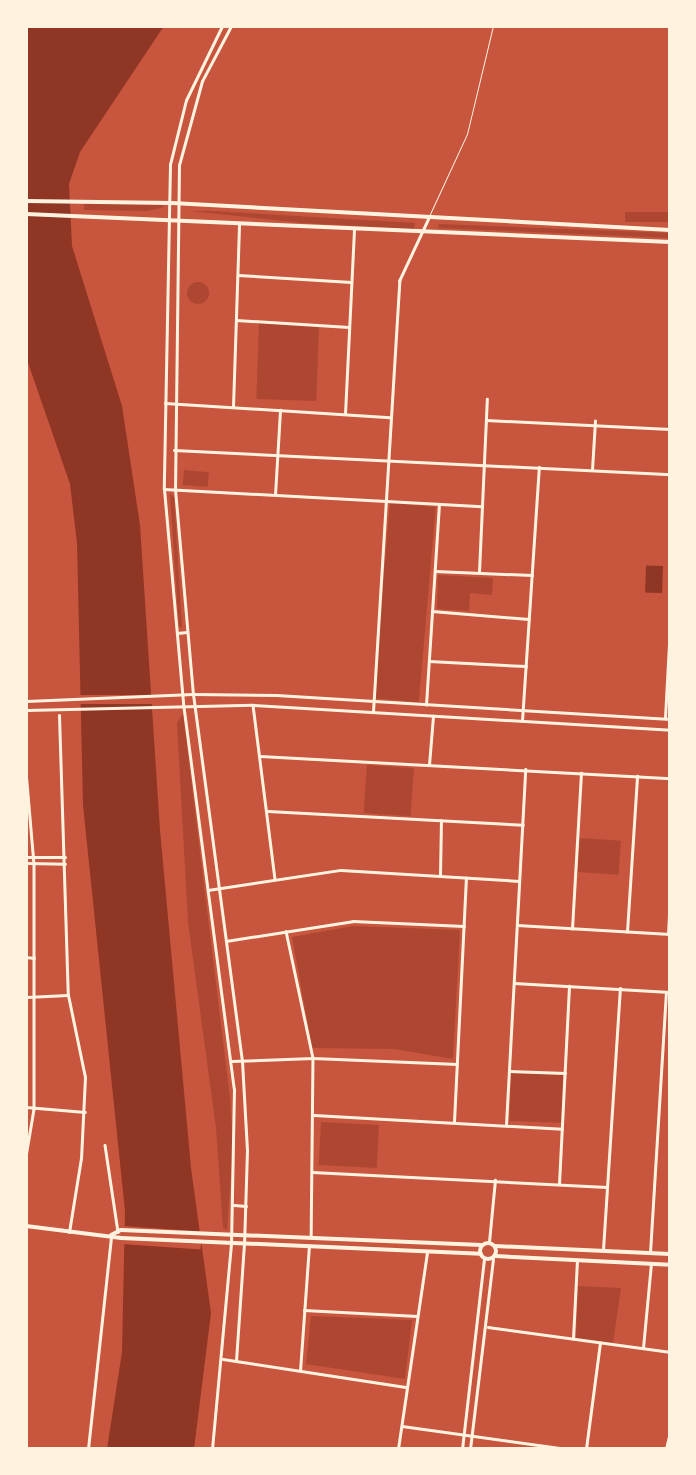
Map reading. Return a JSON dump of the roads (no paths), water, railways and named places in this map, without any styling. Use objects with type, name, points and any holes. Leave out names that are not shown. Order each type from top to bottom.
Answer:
[{"type":"main road","points":[[222,26],[181,114],[167,202],[164,489],[183,703],[207,890],[232,1061],[234,1205],[231,1244]]},
{"type":"main road","points":[[231,26],[208,68],[189,121],[177,203],[174,450],[175,489],[186,632],[242,1061],[246,1206],[244,1245]]},
{"type":"main road","points":[[26,201],[167,202],[428,219],[670,230]]},
{"type":"main road","points":[[26,214],[177,217],[354,228],[670,242]]},
{"type":"main road","points":[[177,633],[186,632]]},
{"type":"main road","points":[[26,701],[193,694],[670,718]]},
{"type":"main road","points":[[26,710],[183,703],[253,704],[670,730]]},
{"type":"main road","points":[[59,715],[68,995],[84,1068],[85,1112],[69,1232]]},
{"type":"main road","points":[[26,857],[65,857]]},
{"type":"main road","points":[[26,863],[65,864]]},
{"type":"main road","points":[[234,1205],[246,1206]]},
{"type":"main road","points":[[26,1226],[111,1235],[120,1238],[244,1245],[427,1251],[480,1254],[484,1258]]},
{"type":"main road","points":[[111,1235],[119,1231],[220,1236],[311,1236],[482,1245],[489,1242],[495,1246],[670,1254]]},
{"type":"main road","points":[[372,1239],[372,1249]]},
{"type":"main road","points":[[480,1254],[482,1245]]},
{"type":"main road","points":[[470,1449],[488,1328],[495,1246]]},
{"type":"main road","points":[[537,1247],[537,1258]]},
{"type":"main road","points":[[484,1258],[537,1258],[670,1265]]},
{"type":"main road","points":[[462,1449],[484,1258]]},
{"type":"main road","points":[[668,1449],[670,1437]]},
{"type":"street","points":[[373,712],[399,281],[428,219]]},
{"type":"street","points":[[233,407],[239,222]]},
{"type":"street","points":[[345,414],[354,228]]},
{"type":"street","points":[[237,275],[351,282]]},
{"type":"street","points":[[236,320],[349,327]]},
{"type":"street","points":[[479,572],[487,399]]},
{"type":"street","points":[[165,403],[391,417]]},
{"type":"street","points":[[275,495],[280,410]]},
{"type":"street","points":[[486,420],[670,429]]},
{"type":"street","points":[[592,470],[595,421]]},
{"type":"street","points":[[174,450],[670,474]]},
{"type":"street","points":[[522,721],[538,468]]},
{"type":"street","points":[[164,489],[482,506]]},
{"type":"street","points":[[426,705],[439,504]]},
{"type":"street","points":[[434,570],[532,575]]},
{"type":"street","points":[[432,611],[529,619]]},
{"type":"street","points":[[665,718],[670,627]]},
{"type":"street","points":[[429,660],[526,666]]},
{"type":"street","points":[[253,704],[268,811],[275,879]]},
{"type":"street","points":[[59,710],[59,715]]},
{"type":"street","points":[[429,765],[433,716]]},
{"type":"street","points":[[260,756],[670,778]]},
{"type":"street","points":[[506,1125],[525,770]]},
{"type":"street","points":[[26,771],[34,864],[34,1109],[26,1157]]},
{"type":"street","points":[[572,929],[581,773]]},
{"type":"street","points":[[627,932],[637,776]]},
{"type":"street","points":[[268,811],[523,825]]},
{"type":"street","points":[[440,876],[442,821]]},
{"type":"street","points":[[207,890],[341,870],[519,881]]},
{"type":"street","points":[[454,1122],[466,878]]},
{"type":"street","points":[[517,926],[669,934],[670,901]]},
{"type":"street","points":[[226,941],[352,921],[464,926]]},
{"type":"street","points":[[286,931],[313,1058],[314,1115],[311,1236]]},
{"type":"street","points":[[26,957],[34,958]]},
{"type":"street","points":[[514,983],[668,992],[650,1253]]},
{"type":"street","points":[[559,1184],[569,986]]},
{"type":"street","points":[[603,1250],[620,989]]},
{"type":"street","points":[[26,997],[68,995]]},
{"type":"street","points":[[232,1061],[313,1058],[457,1064]]},
{"type":"street","points":[[509,1071],[566,1073]]},
{"type":"street","points":[[26,1107],[85,1112]]},
{"type":"street","points":[[314,1115],[562,1129]]},
{"type":"street","points":[[105,1145],[119,1231]]},
{"type":"street","points":[[312,1172],[607,1187]]},
{"type":"street","points":[[489,1242],[495,1180]]},
{"type":"street","points":[[88,1449],[111,1235]]},
{"type":"street","points":[[212,1449],[224,1359],[231,1244]]},
{"type":"street","points":[[236,1361],[244,1245]]},
{"type":"street","points":[[300,1371],[308,1246]]},
{"type":"street","points":[[398,1449],[427,1251]]},
{"type":"street","points":[[573,1339],[578,1260]]},
{"type":"street","points":[[643,1348],[651,1264]]},
{"type":"street","points":[[304,1310],[417,1316]]},
{"type":"street","points":[[488,1328],[670,1352]]},
{"type":"street","points":[[586,1449],[600,1342]]},
{"type":"street","points":[[224,1359],[407,1387]]},
{"type":"street","points":[[402,1426],[568,1449]]},
{"type":"lane","points":[[428,219],[467,134],[493,26]]}]
